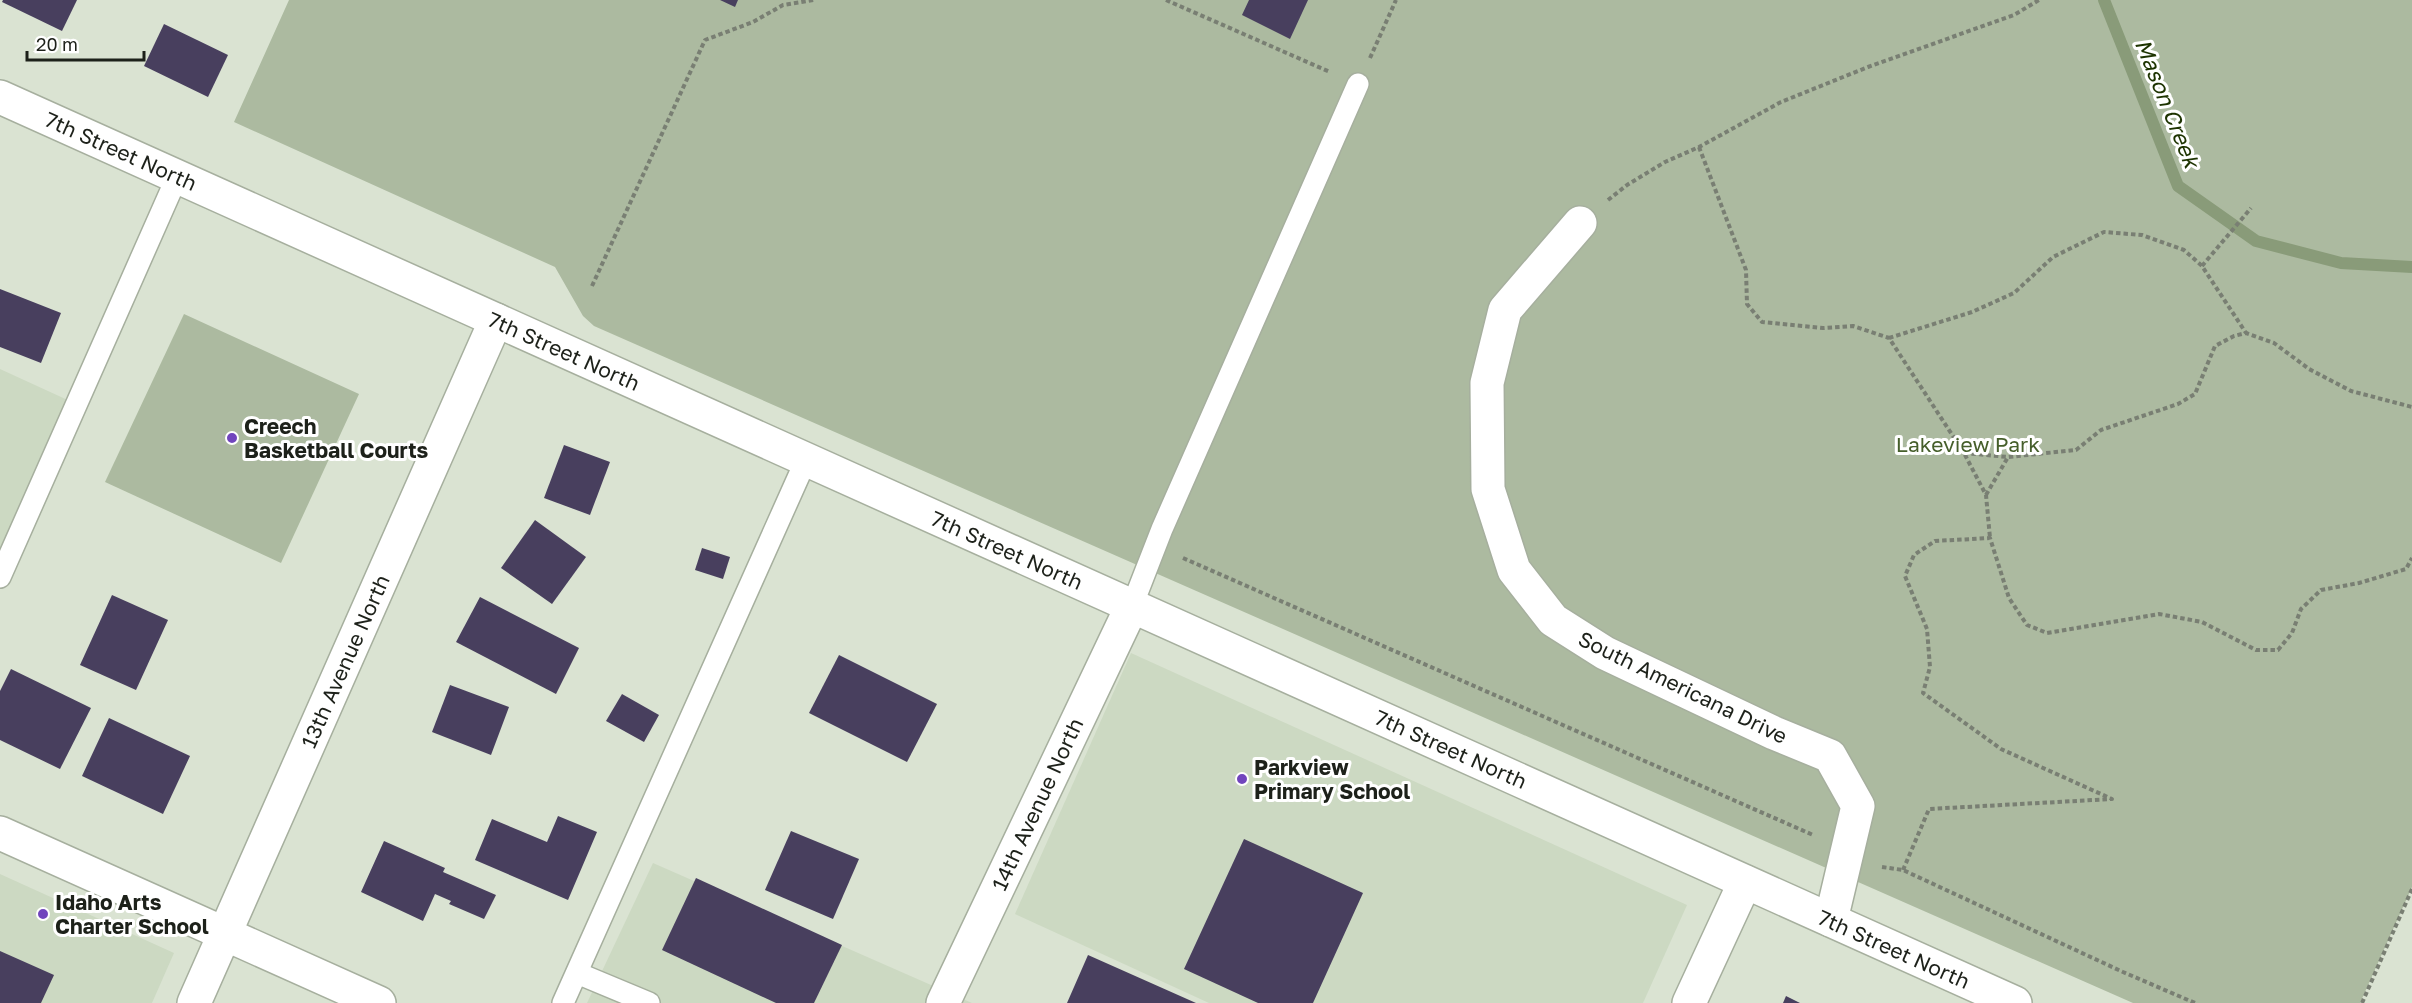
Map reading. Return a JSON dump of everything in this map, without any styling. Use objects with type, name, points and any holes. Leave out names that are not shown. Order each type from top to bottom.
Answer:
[{"type":"street","name":"7th Street North","points":[[0,97],[2015,1003]]},
{"type":"street","name":"South Americana Drive","points":[[1580,224],[1505,310],[1487,383],[1488,489],[1514,570],[1553,620],[1605,653],[1774,733],[1830,756],[1858,806],[1831,920]]},
{"type":"street","name":"13th Avenue North","points":[[194,1003],[496,320]]},
{"type":"street","name":"14th Avenue North","points":[[944,1003],[1131,606]]},
{"type":"street","points":[[0,833],[379,1003]]},
{"type":"street","points":[[1689,1003],[1745,882]]},
{"type":"lane","points":[[1131,606],[1162,529],[1358,84]]},
{"type":"lane","points":[[0,577],[177,177]]},
{"type":"lane","points":[[562,1003],[578,973],[806,460]]},
{"type":"lane","points":[[578,973],[649,1003]]},
{"type":"path","points":[[592,286],[705,40],[753,22],[783,5],[814,0]]},
{"type":"path","points":[[1166,0],[1358,84],[1396,0]]},
{"type":"path","points":[[1580,224],[1627,185],[1665,162],[1699,147],[1781,102],[1868,67],[2014,15],[2039,0]]},
{"type":"path","points":[[1699,147],[1746,270],[1747,304],[1762,322],[1823,328],[1853,326],[1889,338],[1972,312],[2014,293],[2053,257],[2104,232],[2142,235],[2184,250],[2202,266],[2246,333]]},
{"type":"path","points":[[2202,266],[2251,208]]},
{"type":"path","points":[[1964,453],[2008,457],[2076,450],[2101,430],[2178,404],[2195,394],[2215,346],[2234,336],[2246,333],[2274,343],[2309,369],[2351,391],[2412,407]]},
{"type":"path","points":[[1889,338],[1964,453],[1986,495],[1990,538],[2008,598],[2027,625],[2047,633],[2159,614],[2202,621],[2256,650],[2278,650],[2292,633],[2301,609],[2321,590],[2390,575],[2406,569],[2412,558]]},
{"type":"path","points":[[1986,495],[2008,457]]},
{"type":"path","points":[[1903,870],[1929,809],[2112,799],[2001,749],[1923,693],[1930,667],[1927,630],[1905,576],[1914,555],[1935,541],[1990,538]]},
{"type":"path","points":[[1180,557],[1819,837]]},
{"type":"path","points":[[1873,865],[1903,870],[2123,972],[2196,1003]]},
{"type":"path","points":[[2362,1003],[2412,889]]},
{"type":"shaded area","points":[[0,369],[72,402],[0,564]]},
{"type":"shaded area","name":"Parkview Primary School","points":[[1131,653],[1687,905],[1643,1003],[1209,1003],[1015,914]]},
{"type":"shaded area","points":[[653,863],[972,1003],[587,1003]]},
{"type":"shaded area","name":"Idaho Arts Charter School","points":[[0,874],[174,953],[152,1003],[0,1003]]},
{"type":"green space","name":"Lakeview Park","points":[[289,0],[2412,0],[2412,887],[2360,1003],[2133,1003],[594,326],[583,316],[555,267],[234,122]]},
{"type":"green space","name":"Creech Basketball Courts","points":[[184,314],[359,394],[281,563],[105,482]]},
{"type":"building","points":[[3,0],[77,0],[62,31],[2,2]]},
{"type":"building","points":[[720,0],[738,0],[735,7]]},
{"type":"building","points":[[1249,0],[1308,0],[1290,39],[1242,15]]},
{"type":"building","points":[[164,24],[228,55],[208,97],[144,66]]},
{"type":"building","points":[[0,289],[61,313],[41,363],[0,347]]},
{"type":"building","points":[[564,445],[610,462],[590,515],[544,498]]},
{"type":"building","points":[[535,520],[586,557],[552,604],[501,568]]},
{"type":"building","points":[[702,548],[730,557],[723,579],[695,570]]},
{"type":"building","points":[[112,595],[168,620],[136,690],[80,665]]},
{"type":"building","points":[[480,597],[579,648],[556,694],[456,642]]},
{"type":"building","points":[[839,655],[937,704],[907,762],[809,713]]},
{"type":"building","points":[[11,669],[91,708],[60,769],[0,740],[0,691]]},
{"type":"building","points":[[450,685],[509,707],[491,755],[432,732]]},
{"type":"building","points":[[622,694],[659,715],[644,742],[606,721]]},
{"type":"building","points":[[109,718],[190,756],[163,814],[82,776]]},
{"type":"building","points":[[558,816],[597,832],[568,900],[475,860],[492,819],[547,842]]},
{"type":"building","points":[[791,831],[859,859],[833,919],[765,890]]},
{"type":"building","points":[[1244,839],[1363,893],[1313,1003],[1258,1003],[1184,969]]},
{"type":"building","points":[[384,841],[445,868],[443,872],[496,895],[484,919],[449,904],[451,901],[435,894],[423,921],[361,892]]},
{"type":"building","points":[[696,878],[842,945],[814,1003],[776,1003],[662,950]]},
{"type":"building","points":[[0,951],[54,975],[41,1003],[0,1003]]},
{"type":"building","points":[[1088,955],[1196,1003],[1067,1003]]},
{"type":"building","points":[[1786,996],[1800,1003],[1783,1003]]},
{"type":"waterway","name":"Mason Creek","points":[[2104,0],[2178,186],[2256,241],[2341,263],[2412,267]]},
{"type":"place","name":"Creech Basketball Courts","points":[[232,438]]},
{"type":"place","name":"Parkview Primary School","points":[[1242,779]]},
{"type":"place","name":"Idaho Arts Charter School","points":[[43,914]]}]
